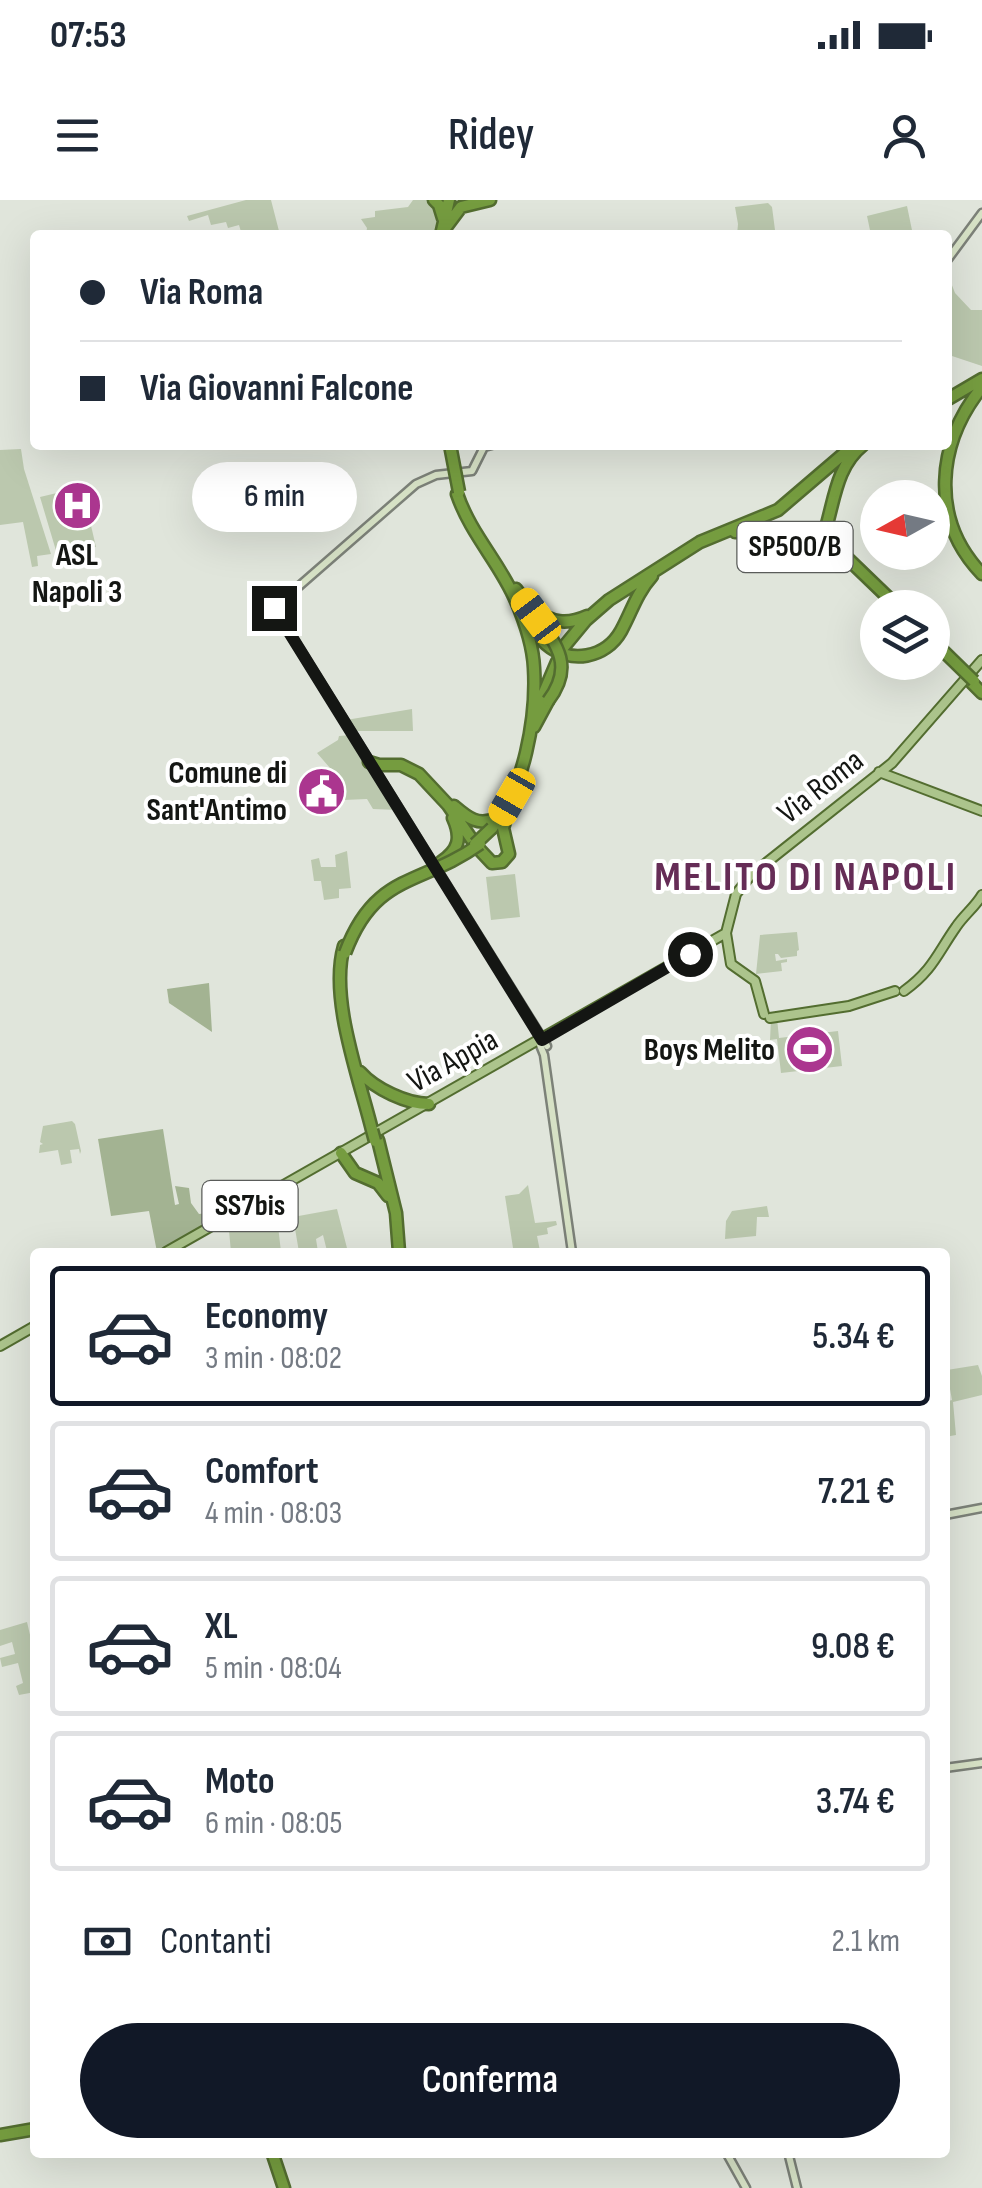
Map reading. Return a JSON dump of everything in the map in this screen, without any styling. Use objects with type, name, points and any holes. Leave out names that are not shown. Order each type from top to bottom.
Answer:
[{"type":"highway","points":[[434,200],[439,205],[444,230]]},
{"type":"highway","points":[[444,230],[450,200]]},
{"type":"highway","points":[[444,230],[461,207],[483,200]]},
{"type":"highway","points":[[952,394],[982,377]]},
{"type":"highway","points":[[952,437],[982,389]]},
{"type":"highway","points":[[425,782],[488,861],[495,864],[508,856],[503,826],[520,782],[532,716],[531,645],[507,582],[478,540],[458,493],[450,450]]},
{"type":"highway","name":"SP500/B","points":[[719,534],[778,510],[847,450]]},
{"type":"highway","name":"SP500/B","points":[[701,544],[736,534],[756,536],[775,545],[807,544],[827,524],[843,469],[859,450]]},
{"type":"highway","points":[[949,450],[947,502],[956,534],[968,557],[982,572]]},
{"type":"highway","points":[[458,493],[474,529],[554,642],[561,659],[558,687],[529,739]]},
{"type":"highway","points":[[510,580],[535,610],[552,620],[570,622],[634,588],[692,546],[742,528],[772,526],[804,535],[823,546],[877,590]]},
{"type":"highway","points":[[398,1248],[396,1212],[340,1000],[339,972],[353,926],[373,900],[392,885],[464,852],[493,828],[518,783],[539,701],[559,655],[588,622],[701,544],[734,532],[757,529],[804,535]]},
{"type":"highway","points":[[516,601],[547,646],[566,655],[590,655],[612,644],[620,632],[634,588]]},
{"type":"highway","points":[[532,716],[544,679],[597,610]]},
{"type":"highway","points":[[950,659],[978,686]]},
{"type":"highway","points":[[378,768],[408,766],[419,774],[450,814],[457,826],[456,848],[441,862]]},
{"type":"highway","points":[[443,800],[478,822],[501,816]]},
{"type":"highway","points":[[480,844],[512,804]]},
{"type":"highway","points":[[398,1248],[392,1206],[342,999],[343,953],[364,914],[384,894],[494,837],[506,843]]},
{"type":"highway","points":[[360,1072],[373,1086],[417,1106]]},
{"type":"highway","points":[[360,1176],[375,1169],[372,1121],[379,1095],[389,1093]]},
{"type":"highway","points":[[344,1156],[360,1176],[378,1183],[392,1206]]},
{"type":"highway","points":[[0,2134],[30,2129]]},
{"type":"highway","points":[[272,2158],[283,2188]]},
{"type":"main road","points":[[952,253],[982,212]]},
{"type":"main road","points":[[485,450],[472,471],[436,474],[416,484],[274,608],[351,732],[378,768],[544,1048],[571,1248]]},
{"type":"main road","name":"Via Roma","points":[[726,933],[736,894],[751,875],[898,756],[982,660]]},
{"type":"main road","points":[[878,773],[982,811]]},
{"type":"main road","points":[[544,1048],[553,1033],[726,933],[731,964],[754,979],[770,1016],[832,1010],[900,989],[938,958],[957,925],[982,895]]},
{"type":"main road","name":"Via Appia","points":[[344,1156],[417,1106],[529,1047],[544,1048]]},
{"type":"main road","name":"SS7bis","points":[[173,1248],[344,1156]]},
{"type":"main road","points":[[0,1346],[30,1329]]},
{"type":"main road","points":[[950,1513],[982,1508]]},
{"type":"main road","points":[[950,1767],[982,1763]]},
{"type":"main road","points":[[729,2158],[746,2188]]},
{"type":"main road","points":[[790,2158],[797,2188]]},
{"type":"green space","points":[[246,200],[271,200],[279,230],[240,230],[239,225],[228,228],[226,222],[211,225],[208,215],[189,221],[187,216]]},
{"type":"green space","points":[[413,200],[432,200],[440,210],[439,230],[367,230],[361,219],[375,217],[375,211],[408,207]]},
{"type":"green space","points":[[768,203],[775,230],[737,230],[735,207]]},
{"type":"green space","points":[[907,206],[912,230],[870,230],[867,216]]},
{"type":"green space","points":[[952,285],[971,310],[982,310],[982,366],[952,356]]},
{"type":"green space","points":[[21,449],[51,554],[37,556],[38,566],[32,567],[23,522],[0,525],[0,450]]},
{"type":"green space","points":[[82,487],[96,547],[57,554],[40,497]]},
{"type":"green space","points":[[412,709],[413,731],[352,731],[346,720]]},
{"type":"green space","points":[[351,735],[398,810],[373,809],[367,799],[344,800],[343,783],[317,753],[339,736]]},
{"type":"green space","points":[[347,851],[351,888],[339,889],[339,898],[324,900],[321,881],[314,881],[311,860],[319,858],[321,867],[336,867],[335,855]]},
{"type":"green space","points":[[515,874],[520,917],[491,920],[486,877]]},
{"type":"green space","points":[[797,932],[797,956],[781,958],[775,954],[776,961],[787,959],[781,963],[782,971],[756,974],[760,935]]},
{"type":"green space","points":[[209,983],[212,1032],[169,1003],[167,989]]},
{"type":"green space","points":[[777,1018],[779,1038],[838,1031],[842,1066],[781,1073],[777,1039],[770,1040],[771,1019]]},
{"type":"green space","points":[[72,1121],[81,1151],[80,1154],[79,1149],[70,1150],[72,1163],[61,1165],[58,1150],[39,1153],[43,1126]]},
{"type":"green space","points":[[163,1129],[175,1205],[179,1204],[175,1186],[189,1188],[191,1203],[199,1214],[207,1213],[211,1223],[164,1248],[156,1248],[149,1211],[111,1216],[98,1139]]},
{"type":"green space","points":[[528,1185],[535,1223],[556,1221],[557,1225],[547,1228],[548,1234],[537,1236],[539,1248],[513,1248],[505,1196],[519,1194]]},
{"type":"green space","points":[[767,1206],[769,1217],[757,1217],[756,1236],[725,1239],[726,1221],[732,1211]]},
{"type":"green space","points":[[254,1207],[254,1222],[265,1223],[266,1213],[277,1217],[281,1248],[231,1248],[228,1220]]},
{"type":"green space","points":[[337,1209],[347,1248],[326,1248],[323,1235],[316,1239],[317,1248],[298,1248],[293,1217]]},
{"type":"green space","points":[[978,1365],[982,1395],[953,1402],[956,1435],[950,1436],[950,1370]]},
{"type":"green space","points":[[27,1622],[30,1693],[19,1695],[16,1686],[23,1683],[18,1663],[2,1667],[0,1658],[15,1654],[12,1642],[0,1646],[0,1630]]},
{"type":"place","name":"ASL Napoli 3","points":[[77,505]]},
{"type":"place","name":"Comune di Sant'Antimo","points":[[322,791]]},
{"type":"place","name":"Boys Melito","points":[[810,1050]]},
{"type":"district","name":"MELITO DI NAPOLI","points":[[806,877]]},
{"type":"route","points":[[274,608],[542,1040],[690,954]]}]
